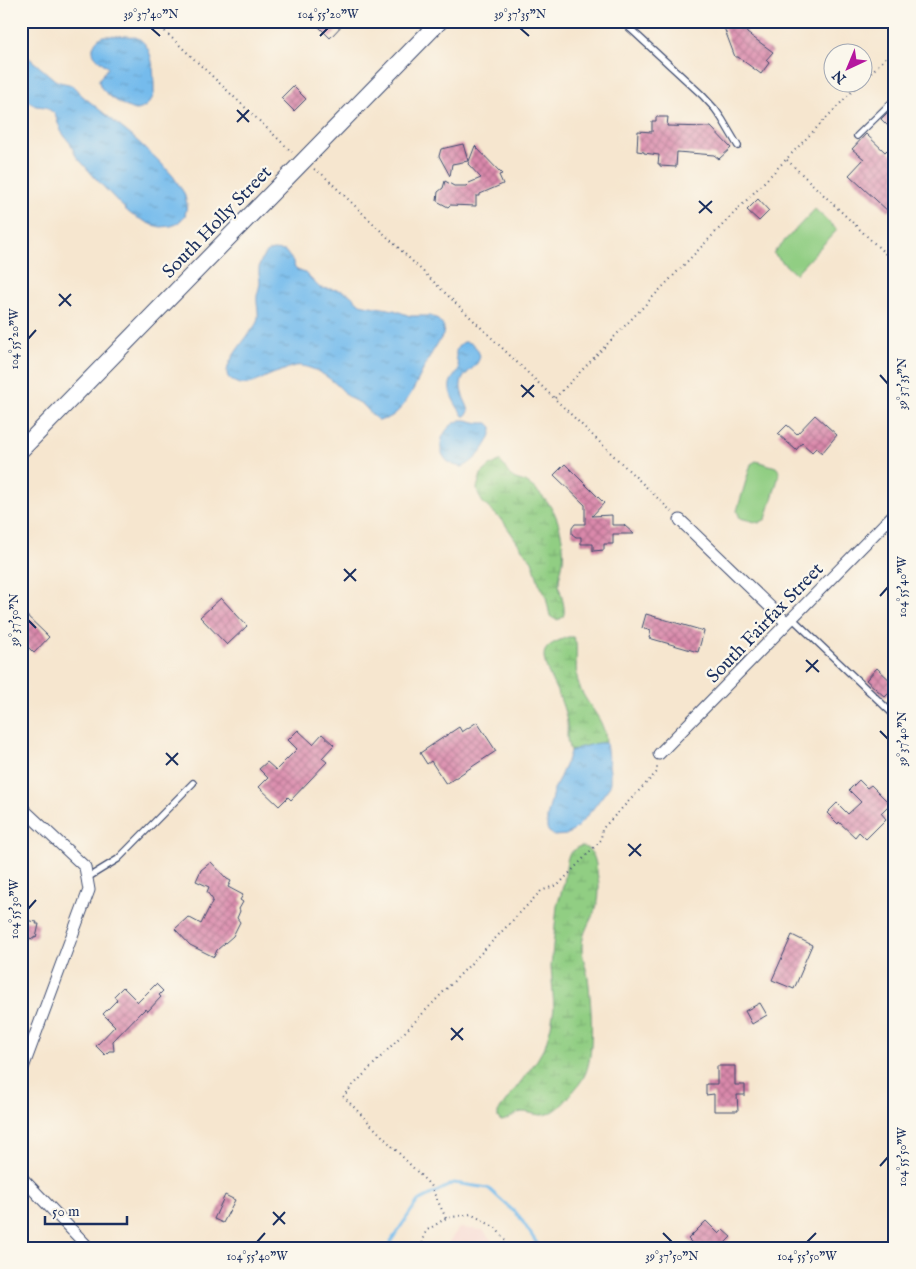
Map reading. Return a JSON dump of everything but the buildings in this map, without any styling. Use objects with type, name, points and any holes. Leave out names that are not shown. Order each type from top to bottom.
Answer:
[{"type":"street","name":"South Holly Street","points":[[21,450],[440,21]]},
{"type":"street","name":"South Fairfax Street","points":[[658,754],[895,513]]},
{"type":"street","points":[[680,520],[789,621]]},
{"type":"street","points":[[21,807],[86,872],[89,890],[21,1073]]},
{"type":"street","points":[[21,1177],[89,1248]]},
{"type":"lane","points":[[622,21],[715,109],[738,146]]},
{"type":"lane","points":[[857,136],[895,99]]},
{"type":"lane","points":[[789,621],[895,716]]},
{"type":"lane","points":[[86,872],[118,859],[193,783]]},
{"type":"path","points":[[154,21],[302,162],[322,174],[680,520]]},
{"type":"path","points":[[874,69],[895,48]]},
{"type":"path","points":[[555,398],[852,92]]},
{"type":"path","points":[[787,160],[895,263]]},
{"type":"path","points":[[446,1218],[430,1185],[343,1096],[541,891],[559,884],[601,840],[602,829],[657,772],[658,754]]},
{"type":"path","points":[[421,1248],[426,1231],[446,1218],[471,1214],[496,1228],[510,1248]]},
{"type":"shaded area","points":[[459,1228],[483,1230],[498,1248],[445,1248]]},
{"type":"green space","points":[[815,209],[837,230],[795,274],[773,253]]},
{"type":"green space","points":[[499,461],[513,477],[529,484],[537,491],[549,504],[556,517],[562,536],[563,549],[559,587],[564,613],[560,619],[550,616],[546,597],[532,561],[503,521],[483,503],[479,496],[477,488],[481,474]]},
{"type":"green space","points":[[756,461],[776,467],[780,472],[766,519],[759,523],[740,518],[737,511],[751,464]]},
{"type":"green space","points":[[568,637],[573,637],[576,643],[578,682],[585,698],[599,718],[606,743],[570,752],[565,712],[546,668],[544,655],[549,646]]},
{"type":"green space","points":[[582,846],[593,855],[599,885],[597,905],[582,942],[591,1012],[591,1051],[589,1063],[580,1083],[564,1103],[555,1110],[541,1115],[522,1112],[501,1121],[498,1118],[498,1112],[537,1060],[545,1046],[551,1026],[554,1008],[551,966],[557,906],[564,883],[569,854]]},
{"type":"water","points":[[103,36],[135,37],[142,41],[150,53],[154,94],[150,102],[143,108],[134,110],[124,106],[109,96],[100,86],[99,79],[108,68],[97,58],[93,49],[97,40]]},
{"type":"water","points":[[21,51],[55,80],[73,86],[133,137],[173,176],[184,193],[187,204],[185,216],[177,224],[161,227],[152,225],[132,215],[76,156],[70,143],[61,131],[55,114],[46,107],[36,106],[21,98]]},
{"type":"water","points":[[273,250],[285,251],[295,268],[305,273],[320,288],[348,293],[360,304],[394,310],[410,316],[430,316],[436,318],[444,327],[443,335],[411,394],[393,415],[386,419],[378,420],[362,404],[351,398],[330,379],[307,367],[293,366],[246,384],[236,383],[227,375],[231,360],[236,351],[257,322],[257,296],[260,281],[259,266],[266,253]]},
{"type":"water","points":[[464,342],[474,346],[480,356],[461,383],[461,389],[469,412],[463,416],[450,392],[450,384],[459,369],[456,357],[457,348]]},
{"type":"water","points":[[461,420],[488,423],[492,427],[490,438],[482,450],[472,461],[462,467],[446,460],[441,446],[442,438],[446,431],[452,424]]},
{"type":"water","points":[[598,743],[606,743],[610,786],[573,831],[566,835],[554,836],[547,829],[547,818],[553,792],[570,752]]},
{"type":"waterway","points":[[392,1248],[391,1241],[418,1201],[454,1183],[488,1188],[519,1216],[540,1248]]}]
